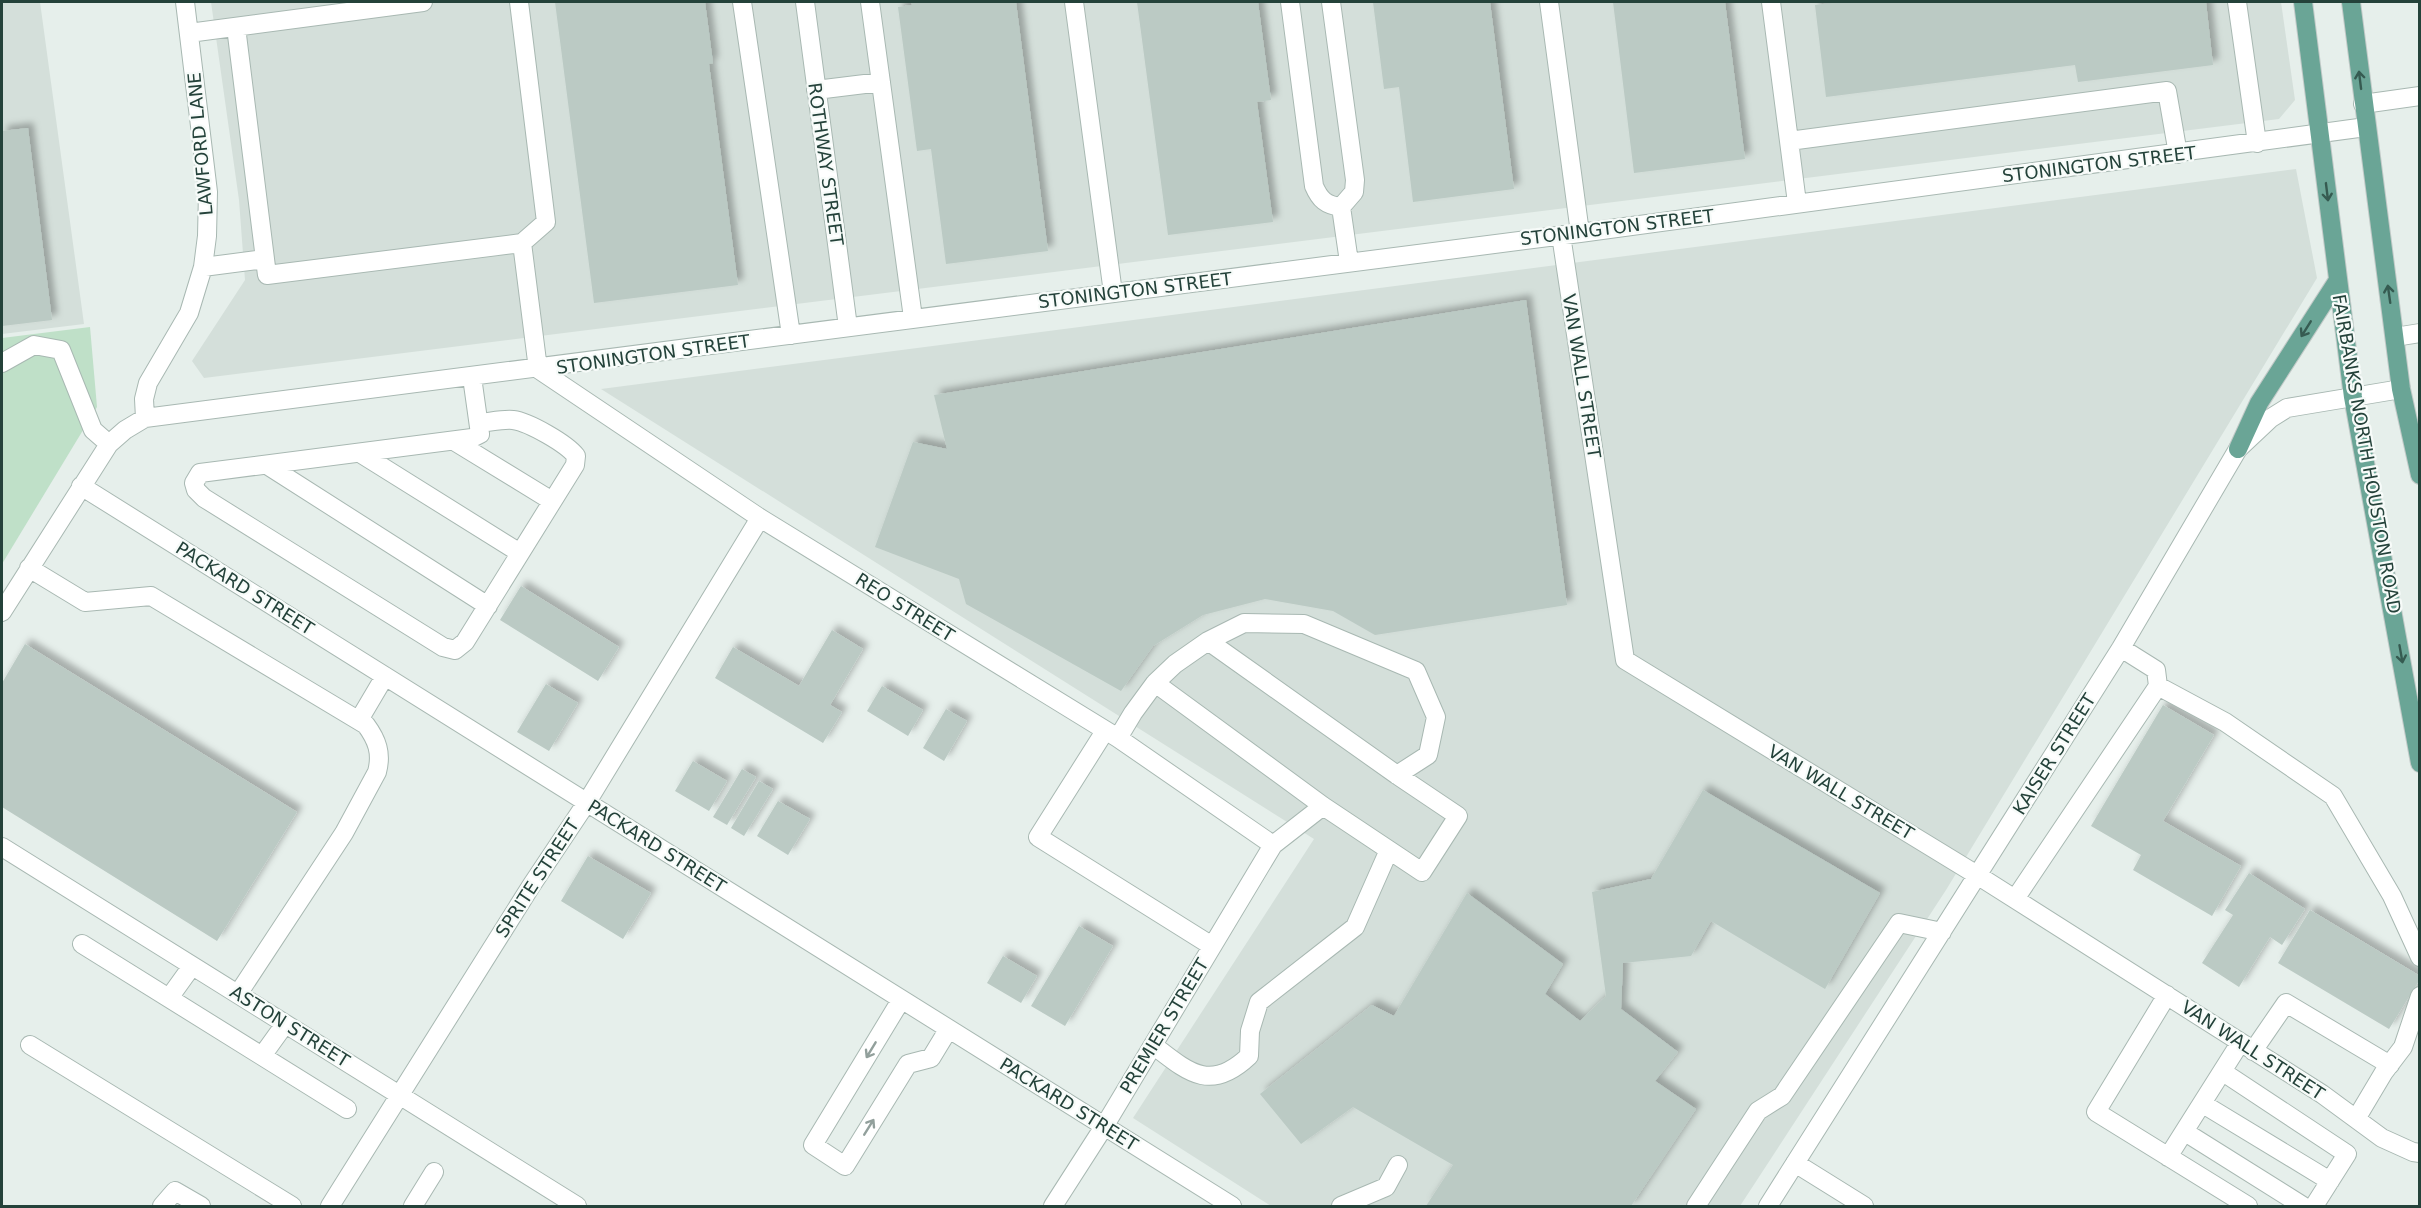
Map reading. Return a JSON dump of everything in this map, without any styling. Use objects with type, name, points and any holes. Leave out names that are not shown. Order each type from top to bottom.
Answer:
[{"type":"main road","name":"FAIRBANKS NORTH HOUSTON ROAD","points":[[2303,2],[2353,397],[2420,764]]},
{"type":"main road","points":[[2350,2],[2401,389],[2416,443],[2420,476]]},
{"type":"main road","points":[[2238,449],[2259,403],[2338,280]]},
{"type":"street","name":"LAWFORD LANE","points":[[146,418],[144,399],[148,383],[189,313],[203,267],[207,236],[208,192],[185,2]]},
{"type":"street","points":[[189,33],[423,2]]},
{"type":"street","points":[[236,27],[267,275],[522,243],[546,222],[519,2]]},
{"type":"street","points":[[742,2],[791,335]]},
{"type":"street","name":"ROTHWAY STREET","points":[[805,2],[848,327]]},
{"type":"street","points":[[870,2],[913,318]]},
{"type":"street","points":[[1074,2],[1113,293]]},
{"type":"street","points":[[1290,2],[1314,186],[1319,197],[1329,205],[1341,207]]},
{"type":"street","points":[[1331,2],[1355,180],[1354,192],[1341,207],[1349,262]]},
{"type":"street","points":[[1549,2],[1580,233]]},
{"type":"street","points":[[1771,2],[1797,203]]},
{"type":"street","points":[[2238,2],[2257,143]]},
{"type":"street","points":[[816,90],[881,82]]},
{"type":"street","points":[[1789,141],[2167,90],[2178,154]]},
{"type":"street","points":[[2363,104],[2420,96]]},
{"type":"street","name":"STONINGTON STREET","points":[[2,612],[109,444],[125,430],[146,418],[1580,233],[2366,127]]},
{"type":"street","name":"VAN WALL STREET","points":[[1561,235],[1625,660],[1977,875],[2322,1094],[2382,1138],[2420,1153]]},
{"type":"street","points":[[522,243],[538,369]]},
{"type":"street","points":[[203,267],[265,259]]},
{"type":"street","points":[[2395,337],[2420,333]]},
{"type":"street","points":[[2,363],[34,345],[61,351],[93,430],[109,444]]},
{"type":"street","name":"REO STREET","points":[[538,369],[760,518],[1112,735],[1273,845]]},
{"type":"street","points":[[472,377],[480,434],[472,438],[200,473],[194,483],[196,490],[204,498],[443,647],[455,650],[465,642],[488,606],[575,465],[576,456],[571,449],[525,423],[512,420],[479,423]]},
{"type":"street","name":"KAISER STREET","points":[[1768,1206],[2121,648],[2238,449],[2271,418],[2287,408],[2401,389]]},
{"type":"street","points":[[454,441],[552,501]]},
{"type":"street","points":[[360,453],[520,553]]},
{"type":"street","points":[[267,465],[488,606]]},
{"type":"street","name":"PACKARD STREET","points":[[81,486],[1232,1206]]},
{"type":"street","name":"SPRITE STREET","points":[[330,1206],[586,802],[760,518]]},
{"type":"street","points":[[29,568],[85,602],[151,596],[366,725],[378,745],[377,772],[344,833],[238,994]]},
{"type":"street","points":[[1212,946],[1038,837],[1112,735],[1133,713],[1155,683],[1175,664],[1208,641],[1244,623],[1304,624],[1416,671],[1436,717],[1428,755],[1397,775]]},
{"type":"street","points":[[1155,683],[1323,806],[1422,872],[1458,816],[1208,641]]},
{"type":"street","points":[[2015,899],[2158,686],[2156,670],[2121,648]]},
{"type":"street","points":[[358,720],[385,676]]},
{"type":"street","points":[[2158,686],[2225,722],[2333,796],[2392,896],[2420,957]]},
{"type":"street","points":[[1273,845],[1323,806]]},
{"type":"street","name":"PREMIER STREET","points":[[1053,1206],[1273,845]]},
{"type":"street","name":"ASTON STREET","points":[[2,847],[577,1206]]},
{"type":"street","points":[[1153,1045],[1193,1074],[1217,1076],[1235,1069],[1249,1056],[1250,1030],[1259,1002],[1355,927],[1389,850]]},
{"type":"street","points":[[1696,1206],[1758,1111],[1782,1096],[1899,923],[1941,932]]},
{"type":"street","points":[[82,944],[347,1109]]},
{"type":"street","points":[[169,998],[192,966]]},
{"type":"street","points":[[2167,995],[2096,1112],[2248,1206]]},
{"type":"street","points":[[2356,1119],[2390,1065],[2411,1045],[2420,996]]},
{"type":"street","points":[[901,1000],[813,1145],[845,1166],[908,1064],[931,1058],[948,1030]]},
{"type":"street","points":[[2168,1157],[2223,1072],[2286,1004],[2390,1065]]},
{"type":"street","points":[[262,1056],[285,1024]]},
{"type":"street","points":[[30,1045],[292,1206]]},
{"type":"street","points":[[2223,1072],[2348,1154],[2314,1206]]},
{"type":"street","points":[[2203,1104],[2330,1181]]},
{"type":"street","points":[[2185,1132],[2303,1206]]},
{"type":"street","points":[[1795,1163],[1864,1206]]},
{"type":"street","points":[[1341,1206],[1386,1187],[1398,1165]]},
{"type":"street","points":[[413,1206],[434,1172]]},
{"type":"street","points":[[162,1206],[175,1191],[201,1206]]},
{"type":"shaded area","points":[[2,2],[40,2],[84,324],[2,334]]},
{"type":"shaded area","points":[[211,2],[2281,2],[2295,100],[2279,119],[204,378],[192,361],[245,280],[239,200]]},
{"type":"shaded area","points":[[2296,169],[2317,278],[1946,890],[1740,1206],[1271,1206],[1133,1118],[1314,839],[601,389]]},
{"type":"green space","points":[[90,327],[97,407],[2,564],[2,338]]},
{"type":"building","points":[[555,2],[705,2],[713,63],[709,64],[738,285],[594,303]]},
{"type":"building","points":[[911,2],[1016,2],[1048,251],[946,264],[931,149],[917,151],[898,7],[912,5]]},
{"type":"building","points":[[1137,2],[1258,2],[1271,100],[1257,102],[1273,222],[1168,235]]},
{"type":"building","points":[[1373,2],[1490,2],[1514,189],[1413,202],[1399,87],[1384,89]]},
{"type":"building","points":[[1613,2],[1725,2],[1745,159],[1634,173]]},
{"type":"building","points":[[1840,2],[2206,2],[2213,65],[2078,82],[2075,65],[1826,97],[1815,5]]},
{"type":"building","points":[[28,128],[52,320],[2,326],[2,131]]},
{"type":"building","points":[[1526,300],[1567,605],[1375,635],[1333,611],[1265,599],[1203,615],[1153,646],[1121,691],[966,604],[959,579],[875,547],[913,442],[947,449],[934,395]]},
{"type":"building","points":[[521,586],[619,647],[598,681],[500,620]]},
{"type":"building","points":[[832,630],[863,649],[830,705],[842,712],[823,743],[715,678],[733,647],[799,686]]},
{"type":"building","points":[[25,644],[297,812],[217,941],[2,807],[2,683]]},
{"type":"building","points":[[546,684],[578,703],[549,751],[517,732]]},
{"type":"building","points":[[882,686],[923,710],[908,736],[867,711]]},
{"type":"building","points":[[2163,705],[2214,735],[2163,821],[2241,866],[2212,916],[2133,870],[2141,855],[2091,826]]},
{"type":"building","points":[[946,709],[967,721],[944,761],[923,748]]},
{"type":"building","points":[[693,761],[727,781],[709,811],[675,791]]},
{"type":"building","points":[[742,769],[756,777],[727,825],[713,817]]},
{"type":"building","points":[[759,781],[773,789],[744,836],[731,828]]},
{"type":"building","points":[[1703,790],[1880,893],[1825,989],[1711,921],[1691,956],[1623,963],[1621,1009],[1678,1052],[1655,1081],[1696,1109],[1631,1206],[1426,1206],[1453,1165],[1353,1107],[1301,1144],[1260,1094],[1372,1005],[1394,1016],[1467,893],[1563,964],[1545,994],[1580,1021],[1606,996],[1592,892],[1651,879]]},
{"type":"building","points":[[778,801],[810,819],[788,855],[757,836]]},
{"type":"building","points":[[588,856],[651,893],[623,939],[561,901]]},
{"type":"building","points":[[2249,873],[2305,909],[2282,945],[2270,937],[2239,987],[2202,963],[2233,915],[2225,910]]},
{"type":"building","points":[[2310,910],[2420,976],[2389,1029],[2278,963]]},
{"type":"building","points":[[1079,926],[1113,946],[1065,1026],[1031,1006]]},
{"type":"building","points":[[1003,956],[1037,976],[1021,1003],[987,983]]}]
